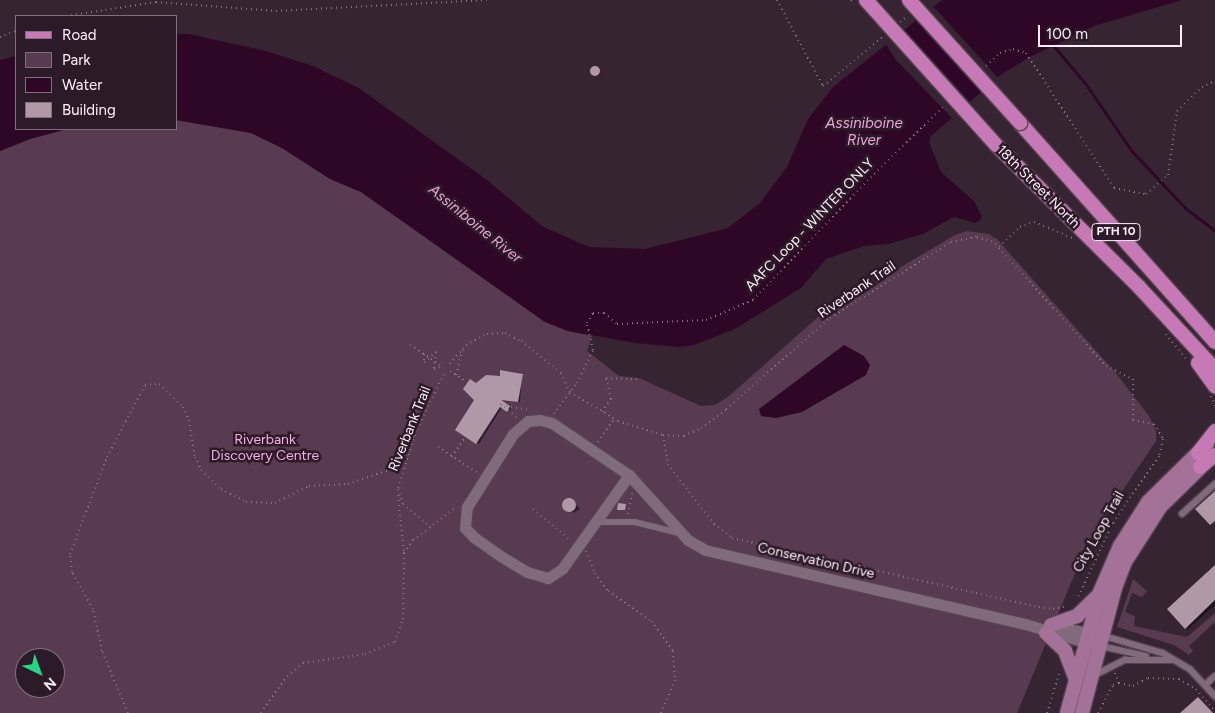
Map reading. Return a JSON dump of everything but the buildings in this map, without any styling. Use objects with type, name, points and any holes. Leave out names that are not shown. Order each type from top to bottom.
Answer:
[{"type":"main road","name":"18th Street North","points":[[866,0],[996,145],[1157,306],[1215,369]]},
{"type":"main road","name":"18th Street North","points":[[909,0],[1214,341]]},
{"type":"main road","points":[[1157,306],[1212,389]]},
{"type":"main road","points":[[1199,460],[1215,431]]},
{"type":"main road","points":[[1093,639],[1129,554],[1160,507],[1199,460],[1215,437]]},
{"type":"main road","points":[[1083,682],[1068,656],[1048,629],[1077,616],[1090,607],[1100,592],[1120,546],[1139,514],[1162,486],[1199,460],[1215,454]]},
{"type":"main road","points":[[1082,713],[1083,682],[1093,639],[1100,592]]},
{"type":"main road","points":[[1067,713],[1083,682]]},
{"type":"street","name":"Conservation Drive","points":[[631,478],[593,523],[562,570],[553,576],[542,578],[527,572],[475,538],[464,522],[470,502],[522,424],[533,420],[546,421],[592,450],[631,478],[683,535],[705,550],[1093,639]]},
{"type":"lane","points":[[1182,514],[1215,484]]},
{"type":"lane","points":[[593,523],[625,521],[683,535]]},
{"type":"lane","points":[[1093,639],[1158,659]]},
{"type":"lane","points":[[1093,639],[1155,649],[1174,660],[1205,685],[1215,696]]},
{"type":"lane","points":[[1083,682],[1118,662],[1158,659],[1174,660]]},
{"type":"lane","points":[[1205,685],[1215,676]]},
{"type":"path","points":[[72,15],[156,1],[276,11],[487,0]]},
{"type":"path","points":[[777,0],[823,86],[888,33]]},
{"type":"path","points":[[895,27],[908,15]]},
{"type":"path","points":[[0,37],[15,31]]},
{"type":"path","points":[[979,73],[1000,53],[1013,49],[1026,53],[1114,188],[1146,194],[1168,175],[1177,111],[1202,87],[1215,81]]},
{"type":"path","name":"AAFC Loop - WINTER ONLY","points":[[570,392],[593,350],[586,323],[593,313],[604,313],[617,324],[706,320],[753,300],[874,174],[951,100]]},
{"type":"path","points":[[999,247],[1020,227],[1034,222],[1076,239]]},
{"type":"path","name":"Riverbank Trail","points":[[450,364],[462,348],[487,334],[514,336],[561,373],[570,392],[602,412],[614,419],[663,435],[684,436],[701,428],[830,318],[942,246],[977,237],[991,240],[999,247]]},
{"type":"path","name":"City Loop Trail","points":[[663,435],[668,464],[714,524],[732,538],[1039,608],[1053,609],[1076,603],[1113,523],[1163,449],[1164,439],[1158,426],[1149,422],[1136,422],[1130,416],[1133,379],[1106,366],[999,247]]},
{"type":"path","points":[[1163,329],[1192,366]]},
{"type":"path","points":[[410,346],[424,354],[429,358],[436,362],[442,366],[434,369],[436,362],[436,352],[429,358],[424,362],[424,354]]},
{"type":"path","points":[[456,375],[462,348]]},
{"type":"path","points":[[450,371],[467,381]]},
{"type":"path","name":"Riverbank Trail","points":[[431,527],[403,504],[398,488],[403,465],[444,374]]},
{"type":"path","points":[[602,412],[611,399],[606,378],[640,379]]},
{"type":"path","points":[[128,713],[102,652],[93,609],[72,572],[70,554],[107,457],[145,385],[159,384],[183,407],[189,420],[195,457],[201,470],[221,489],[246,502],[275,503],[314,484],[348,484],[403,465]]},
{"type":"path","points":[[1212,389],[1214,406]]},
{"type":"path","points":[[553,415],[570,392]]},
{"type":"path","points":[[517,418],[500,404],[530,410]]},
{"type":"path","points":[[592,450],[614,419]]},
{"type":"path","points":[[452,457],[466,437]]},
{"type":"path","points":[[438,447],[480,474]]},
{"type":"path","points":[[625,521],[631,478]]},
{"type":"path","points":[[261,713],[287,676],[303,663],[316,659],[366,654],[395,642],[403,619],[404,553],[398,488]]},
{"type":"path","points":[[404,553],[413,540],[460,504]]},
{"type":"path","points":[[533,509],[573,542]]},
{"type":"path","points":[[583,549],[590,554],[595,573],[608,591],[652,621],[673,651],[675,680],[670,697],[661,713]]},
{"type":"path","points":[[1047,713],[1062,664]]},
{"type":"path","points":[[1113,668],[1119,683]]},
{"type":"path","points":[[1098,713],[1113,685],[1119,683],[1133,686],[1144,678],[1165,677],[1179,678],[1192,686],[1215,711]]},
{"type":"green space","name":"Riverbank Discovery Centre","points":[[178,120],[251,133],[282,148],[330,179],[361,192],[545,322],[568,331],[592,336],[587,351],[619,376],[639,378],[701,406],[715,405],[729,396],[835,302],[840,303],[955,235],[967,231],[989,234],[997,239],[1115,372],[1149,416],[1156,431],[1156,441],[1088,542],[1017,713],[0,713],[0,151],[30,139],[63,130],[178,130]]},
{"type":"green space","points":[[1133,579],[1147,591],[1142,597],[1132,593],[1125,612],[1135,616],[1134,626],[1187,637],[1215,613],[1215,622],[1189,646],[1193,651],[1189,655],[1174,645],[1117,627]]},
{"type":"water","name":"Assiniboine River","points":[[942,0],[1182,0],[1094,26],[1028,58],[1002,74],[931,136],[929,142],[941,172],[974,201],[982,217],[979,221],[975,223],[954,217],[923,234],[888,244],[864,246],[826,259],[801,288],[735,329],[694,345],[678,347],[636,343],[568,331],[545,322],[361,192],[330,179],[282,148],[251,133],[178,120],[178,34],[189,34],[266,51],[313,66],[359,88],[487,180],[542,226],[589,247],[645,249],[728,228],[760,203],[787,167],[808,119],[833,87]]},
{"type":"water","points":[[15,56],[15,130],[63,130],[30,139],[0,151],[0,60]]},
{"type":"water","points":[[844,345],[864,356],[870,365],[866,375],[802,412],[776,418],[761,416],[759,409]]},
{"type":"pier","points":[[932,5],[999,79],[982,94],[915,20]]},
{"type":"pier","points":[[904,29],[971,103],[953,119],[896,60],[886,44]]},
{"type":"waterway","points":[[1052,44],[1085,83],[1131,150],[1185,208],[1215,231]]}]
